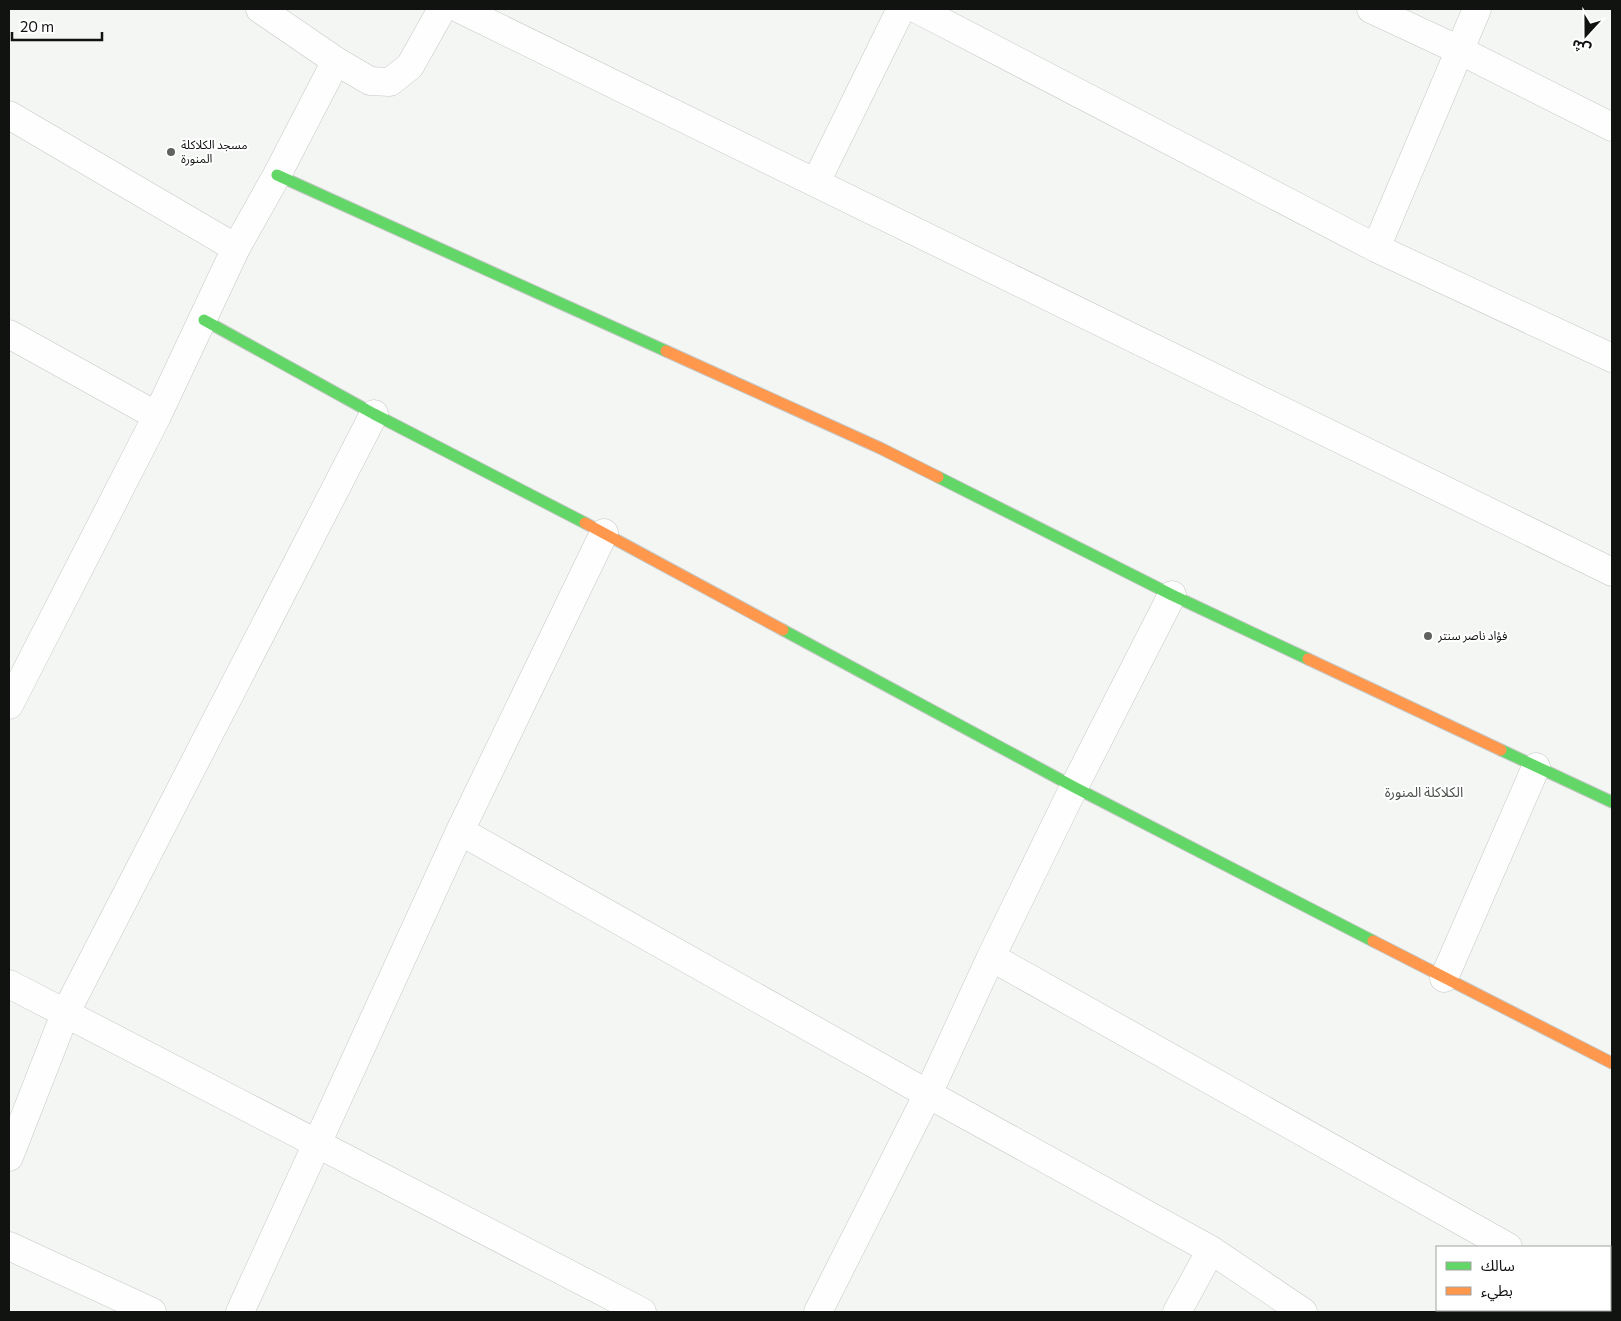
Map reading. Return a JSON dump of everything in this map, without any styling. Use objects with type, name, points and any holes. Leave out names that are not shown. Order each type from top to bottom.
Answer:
[{"type":"street","points":[[260,9],[336,60],[370,80],[390,82],[410,66],[442,9]]},
{"type":"street","points":[[460,9],[1612,572]]},
{"type":"street","points":[[816,182],[901,9]]},
{"type":"street","points":[[917,9],[1376,248],[1612,358]]},
{"type":"street","points":[[1371,9],[1459,50],[1612,127]]},
{"type":"street","points":[[1376,248],[1477,9]]},
{"type":"street","points":[[9,706],[157,416],[204,320],[236,248],[277,175],[336,60]]},
{"type":"street","points":[[9,115],[236,248]]},
{"type":"street","points":[[277,175],[880,448],[1172,595],[1612,802]]},
{"type":"street","points":[[204,320],[374,414],[604,533],[1074,787],[1612,1063]]},
{"type":"street","points":[[9,334],[157,416]]},
{"type":"street","points":[[9,1157],[65,1014],[374,414]]},
{"type":"street","points":[[240,1312],[460,831],[604,533]]},
{"type":"street","points":[[818,1312],[928,1094],[1074,787],[1172,595]]},
{"type":"street","points":[[1444,978],[1536,767]]},
{"type":"street","points":[[460,831],[928,1094],[1211,1250],[1303,1312]]},
{"type":"street","points":[[992,957],[1506,1246]]},
{"type":"street","points":[[9,984],[642,1312]]},
{"type":"street","points":[[9,1246],[152,1312]]},
{"type":"street","points":[[1177,1312],[1211,1250]]},
{"type":"traffic: fast","points":[[277,175],[666,351]]},
{"type":"traffic: fast","points":[[204,320],[374,414],[585,523]]},
{"type":"traffic: fast","points":[[938,477],[1172,595],[1308,659]]},
{"type":"traffic: fast","points":[[783,630],[1074,787],[1373,941]]},
{"type":"traffic: fast","points":[[1501,750],[1612,802]]},
{"type":"traffic: slow","points":[[666,351],[880,448],[938,477]]},
{"type":"traffic: slow","points":[[585,523],[783,630]]},
{"type":"traffic: slow","points":[[1308,659],[1501,750]]},
{"type":"traffic: slow","points":[[1373,941],[1612,1063]]},
{"type":"place","name":"مسجد الكلاكلة المنورة","points":[[171,152]]},
{"type":"place","name":"فؤاد ناصر سنتر","points":[[1428,636]]},
{"type":"district","name":"الكلاكلة المنورة","points":[[1424,792]]}]
